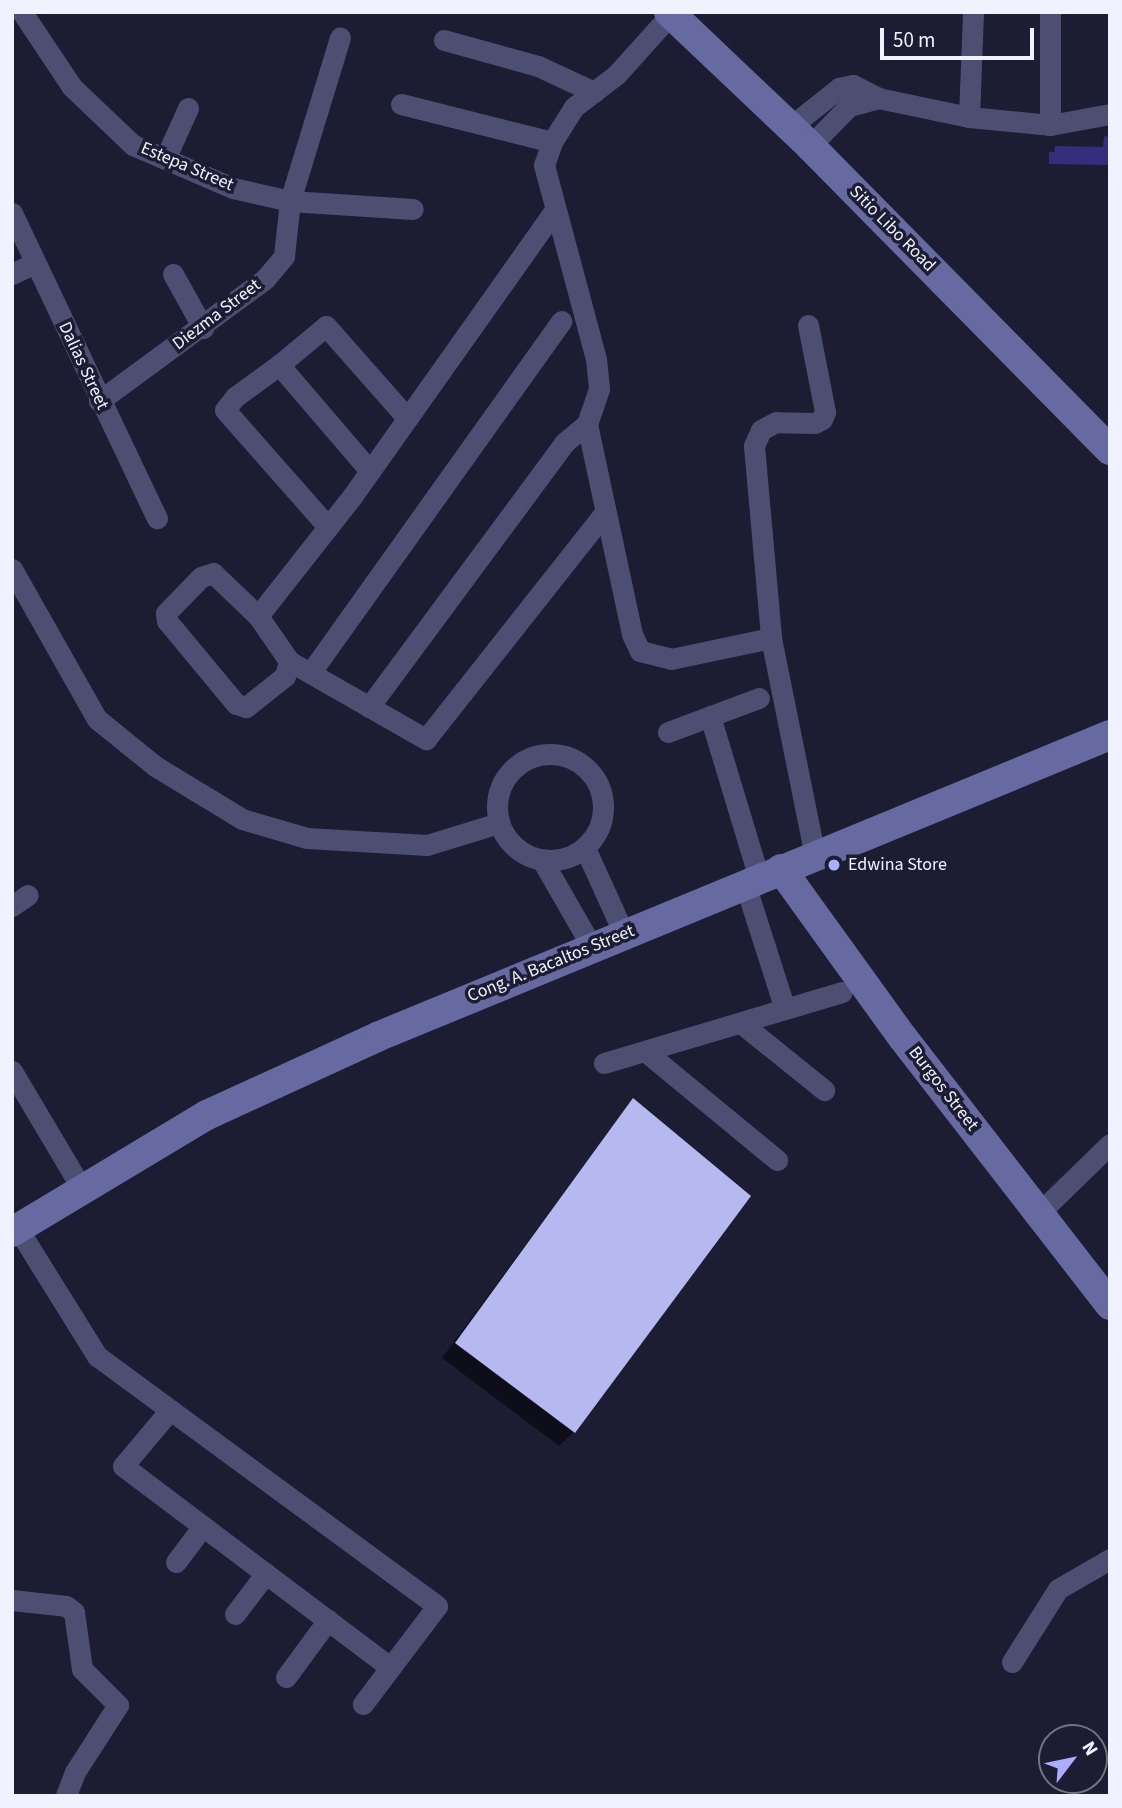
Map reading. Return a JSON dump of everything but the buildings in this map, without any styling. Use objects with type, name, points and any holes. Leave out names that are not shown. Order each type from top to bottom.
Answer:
[{"type":"street","name":"Estepa Street","points":[[22,12],[72,87],[132,145],[233,188],[290,201],[413,209]]},
{"type":"street","points":[[969,117],[973,12]]},
{"type":"street","points":[[1050,12],[1050,125]]},
{"type":"street","points":[[369,707],[551,460],[587,424],[599,389],[596,359],[544,165],[552,142],[574,107],[616,75],[670,13]]},
{"type":"street","name":"Sitio Libo Road","points":[[670,13],[795,132],[1110,450]]},
{"type":"street","points":[[290,201],[340,37]]},
{"type":"street","points":[[444,40],[538,66],[594,92]]},
{"type":"street","points":[[795,132],[849,106],[878,98],[969,117],[1050,125],[1110,114]]},
{"type":"street","points":[[401,104],[552,142]]},
{"type":"street","points":[[164,159],[188,108]]},
{"type":"street","name":"Diezma Street","points":[[99,401],[203,328],[265,279],[284,256],[290,201]]},
{"type":"street","points":[[258,616],[370,471],[555,210]]},
{"type":"street","name":"Dalias Street","points":[[12,213],[99,401],[157,518]]},
{"type":"street","points":[[12,274],[35,263]]},
{"type":"street","points":[[173,274],[203,328]]},
{"type":"street","points":[[311,672],[561,321]]},
{"type":"street","points":[[808,325],[825,412],[822,419],[815,423],[776,422],[761,430],[754,446],[771,638],[815,856]]},
{"type":"street","points":[[328,527],[225,410],[234,397],[279,365],[326,326],[407,418]]},
{"type":"street","points":[[279,365],[370,471]]},
{"type":"street","points":[[587,424],[632,634],[640,651],[671,659],[771,638]]},
{"type":"street","points":[[289,661],[285,676],[246,707],[236,704],[167,621],[166,613],[201,577],[213,573],[258,616],[289,661],[426,739],[605,512]]},
{"type":"street","points":[[12,569],[97,719],[155,766],[242,819],[307,838],[427,845],[499,823]]},
{"type":"street","points":[[667,732],[759,698]]},
{"type":"street","points":[[710,716],[762,877],[785,1009]]},
{"type":"street","name":"Cong. A. Bacaltos Street","points":[[15,1230],[207,1115],[377,1037],[1110,735]]},
{"type":"street","points":[[549,753],[569,756],[594,776],[604,806],[602,822],[584,848],[565,859],[542,860],[523,853],[499,823],[496,804],[501,784],[513,768],[529,757],[549,753]]},
{"type":"street","points":[[584,848],[624,934]]},
{"type":"street","points":[[542,860],[592,947]]},
{"type":"street","name":"Burgos Street","points":[[762,877],[1110,1305]]},
{"type":"street","points":[[604,1063],[842,992]]},
{"type":"street","points":[[741,1023],[824,1090]]},
{"type":"street","points":[[646,1052],[777,1160]]},
{"type":"street","points":[[12,1071],[82,1189]]},
{"type":"street","points":[[1038,1214],[1110,1144]]},
{"type":"street","points":[[15,1230],[97,1356],[437,1606],[363,1704]]},
{"type":"street","points":[[170,1410],[123,1466],[390,1667]]},
{"type":"street","points":[[176,1562],[203,1526]]},
{"type":"street","points":[[1012,1662],[1058,1589],[1110,1559]]},
{"type":"street","points":[[235,1614],[266,1573]]},
{"type":"street","points":[[12,1600],[66,1606],[74,1612],[82,1669],[118,1705],[75,1772],[66,1796]]},
{"type":"street","points":[[286,1677],[328,1620]]},
{"type":"shaded area","points":[[1104,136],[1110,137],[1110,165],[1049,164],[1049,152],[1054,152],[1055,146],[1103,147]]},
{"type":"place","name":"Edwina Store","points":[[834,865]]}]
